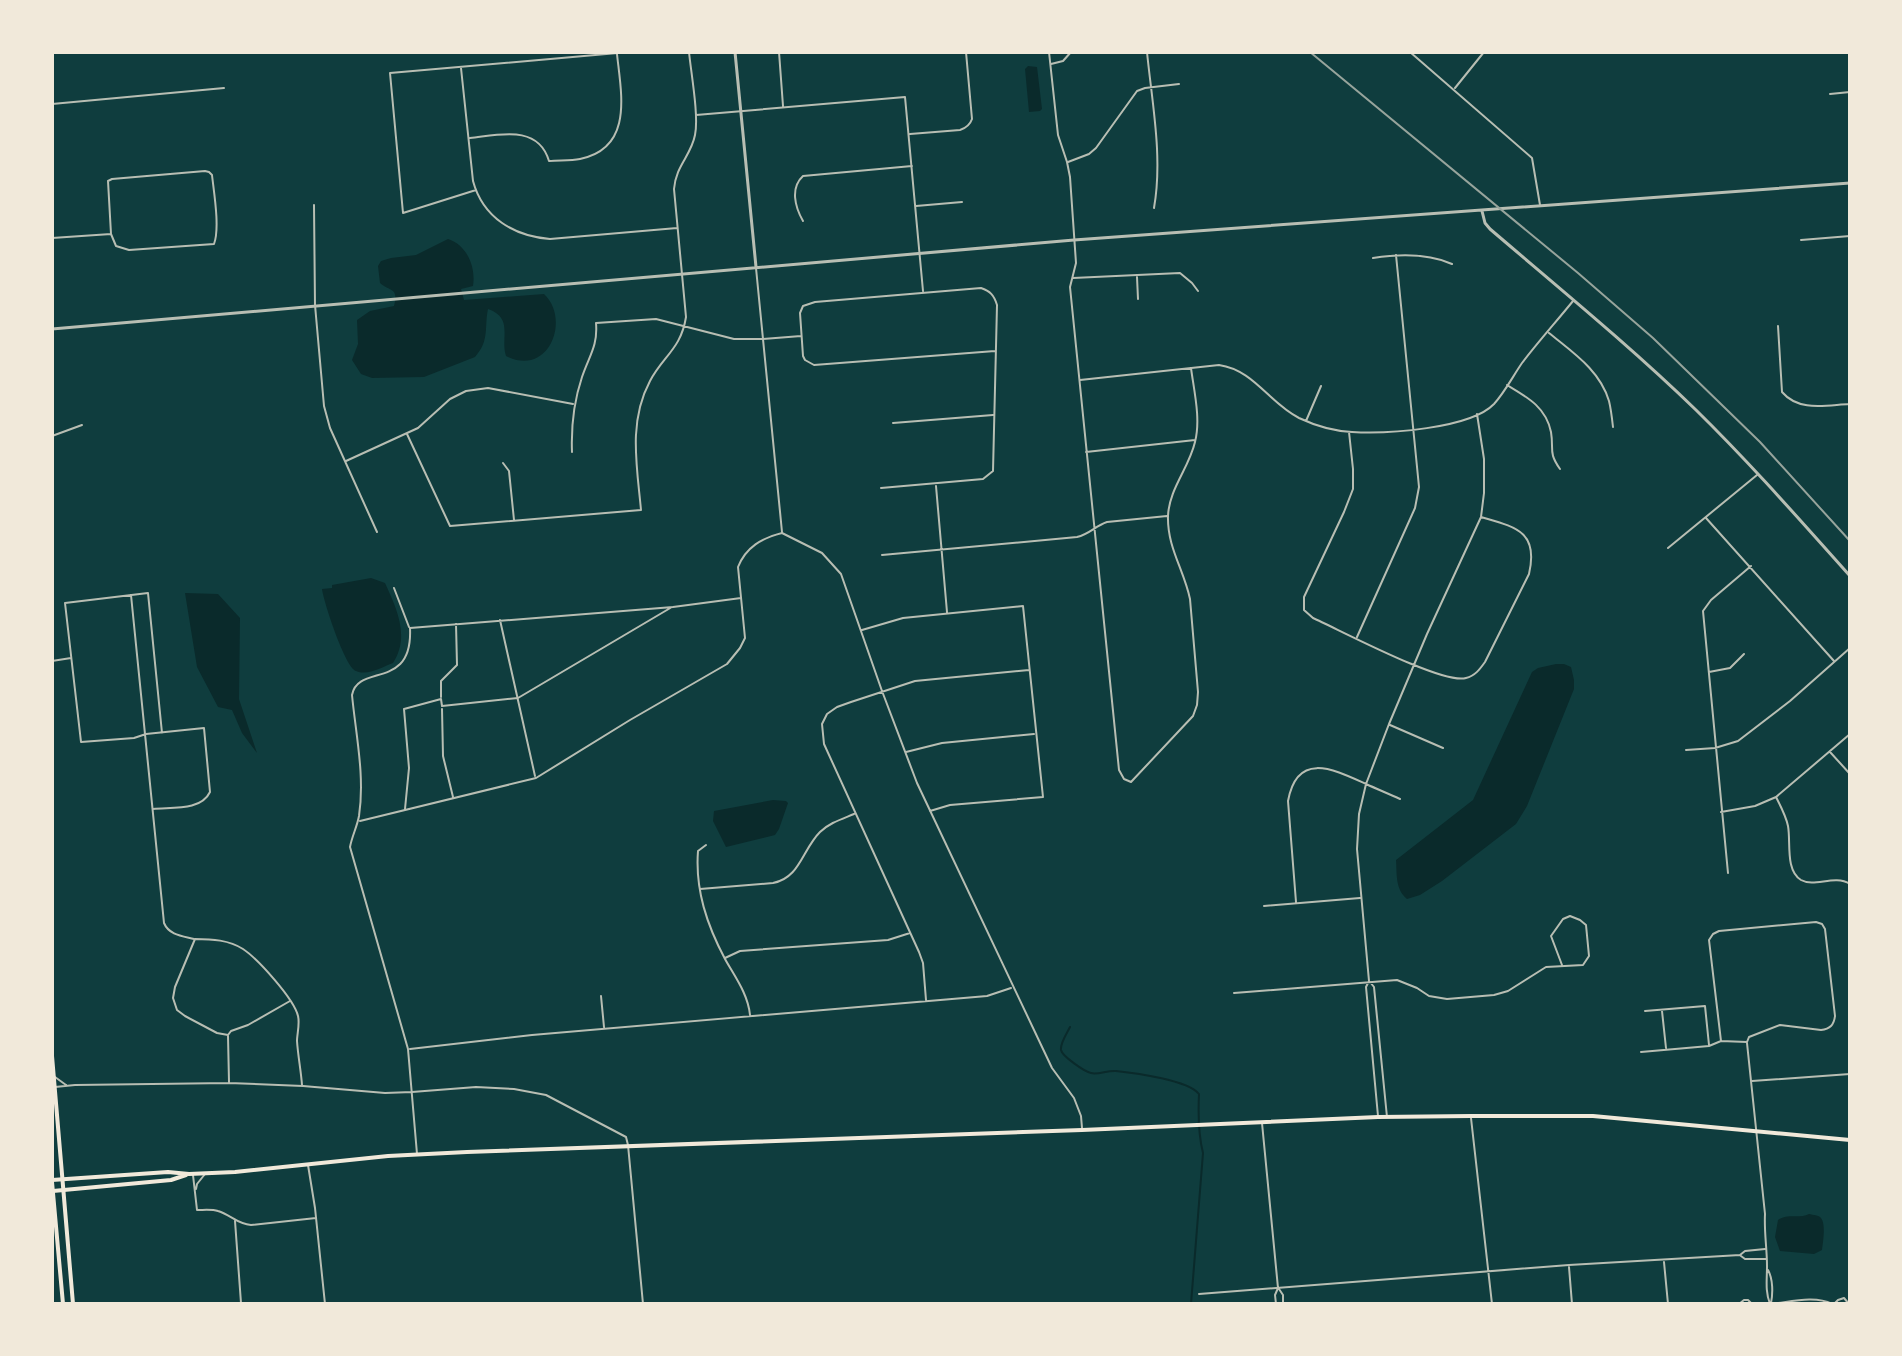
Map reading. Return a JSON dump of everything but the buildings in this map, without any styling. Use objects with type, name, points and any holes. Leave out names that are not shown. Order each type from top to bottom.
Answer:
[{"type":"main road","points":[[52,1056],[73,1304]]},
{"type":"main road","points":[[63,1304],[52,1181],[63,1179],[168,1172],[206,1173],[417,1154],[1378,1117],[1593,1116],[1850,1140]]},
{"type":"main road","points":[[52,1191],[171,1180],[191,1174]]},
{"type":"street","points":[[476,190],[403,213],[390,73],[629,52]]},
{"type":"street","points":[[407,434],[450,526],[641,510],[635,433],[640,403],[652,377],[677,345],[685,327],[686,306],[674,189],[675,178],[694,139],[689,52]]},
{"type":"street","points":[[735,52],[782,533]]},
{"type":"street","points":[[779,52],[783,107]]},
{"type":"street","points":[[910,134],[960,130],[971,122],[966,52]]},
{"type":"street","points":[[1049,52],[1056,127],[1067,162],[1076,263],[1070,287],[1119,770],[1124,779],[1131,782],[1193,716],[1197,705],[1190,599],[1169,537],[1168,516],[1171,499],[1196,440],[1191,368]]},
{"type":"street","points":[[1050,64],[1063,61],[1071,52]]},
{"type":"street","points":[[1147,52],[1158,175],[1154,208]]},
{"type":"street","points":[[1410,52],[1532,158],[1540,206]]},
{"type":"street","points":[[1454,89],[1484,52]]},
{"type":"street","points":[[468,138],[519,134],[538,142],[549,161],[580,159],[600,151],[612,139],[621,122],[617,53]]},
{"type":"street","points":[[461,67],[471,171],[486,209],[498,222],[534,238],[550,239],[678,228]]},
{"type":"street","points":[[1067,162],[1096,148],[1137,91],[1179,84]]},
{"type":"street","points":[[52,104],[224,88]]},
{"type":"street","points":[[1830,94],[1850,92]]},
{"type":"street","points":[[695,115],[905,97],[923,293]]},
{"type":"street","points":[[803,221],[797,210],[795,188],[803,176],[912,166]]},
{"type":"street","points":[[205,171],[212,175],[214,244],[129,250],[116,246],[111,234],[108,181],[205,171]]},
{"type":"street","points":[[52,329],[1074,240],[1850,183]]},
{"type":"street","points":[[916,206],[962,202]]},
{"type":"street","points":[[314,205],[315,305],[324,406],[330,428],[377,532]]},
{"type":"street","points":[[1482,211],[1490,229],[1680,395],[1758,474],[1850,576]]},
{"type":"street","points":[[52,238],[111,234]]},
{"type":"street","points":[[1801,240],[1850,236]]},
{"type":"street","points":[[1373,258],[1396,255],[1439,259],[1452,264]]},
{"type":"street","points":[[1356,638],[1415,508],[1419,487],[1396,255]]},
{"type":"street","points":[[1072,278],[1180,273],[1198,291]]},
{"type":"street","points":[[1137,275],[1138,299]]},
{"type":"street","points":[[881,488],[983,479],[993,471],[997,305],[992,294],[981,288],[803,306],[800,313],[803,356],[814,365],[995,351]]},
{"type":"street","points":[[1079,380],[1219,365],[1242,372],[1290,414],[1321,427],[1374,432],[1449,424],[1493,405],[1574,300]]},
{"type":"street","points":[[572,452],[574,404],[596,344],[596,323],[656,319],[734,339],[802,336]]},
{"type":"street","points":[[1778,326],[1782,392],[1801,406],[1850,404]]},
{"type":"street","points":[[1548,332],[1592,370],[1602,384],[1609,401],[1613,427]]},
{"type":"street","points":[[1507,385],[1531,399],[1544,412],[1550,429],[1552,458],[1560,469]]},
{"type":"street","points":[[1305,421],[1321,386]]},
{"type":"street","points":[[346,461],[407,434],[430,419],[450,399],[466,391],[488,388],[574,404]]},
{"type":"street","points":[[1378,1117],[1357,849],[1359,814],[1366,784],[1389,724],[1481,517],[1484,459],[1477,414]]},
{"type":"street","points":[[893,423],[994,415]]},
{"type":"street","points":[[52,436],[82,425]]},
{"type":"street","points":[[1349,432],[1353,489],[1304,597],[1304,610],[1313,618],[1449,678],[1465,679],[1478,672],[1529,574],[1532,559],[1525,536],[1512,526],[1481,517]]},
{"type":"street","points":[[1086,452],[1196,440]]},
{"type":"street","points":[[503,463],[509,471],[514,521]]},
{"type":"street","points":[[1668,548],[1758,474]]},
{"type":"street","points":[[935,484],[947,613]]},
{"type":"street","points":[[882,555],[1077,537],[1107,522],[1168,516]]},
{"type":"street","points":[[1706,518],[1834,662]]},
{"type":"street","points":[[358,821],[536,778],[727,664],[745,638],[738,567],[740,560],[761,539],[782,533],[822,553],[841,574],[905,753],[930,811],[1052,1068],[1078,1106],[1082,1130]]},
{"type":"street","points":[[1728,873],[1703,611],[1711,600],[1751,566]]},
{"type":"street","points":[[394,588],[410,628],[408,653],[402,664],[353,688],[362,776],[358,821],[350,847],[408,1049],[417,1154]]},
{"type":"street","points":[[153,809],[193,805],[202,802],[210,792],[204,728],[134,738],[81,742],[65,603],[148,593],[162,733]]},
{"type":"street","points":[[131,595],[164,923],[175,934],[228,942],[245,950],[262,966],[298,1016],[297,1041],[303,1086]]},
{"type":"street","points":[[410,628],[673,607],[741,598]]},
{"type":"street","points":[[861,631],[903,618],[1023,606],[1043,797],[950,805],[930,811]]},
{"type":"street","points":[[442,706],[518,698],[673,607]]},
{"type":"street","points":[[500,620],[536,778]]},
{"type":"street","points":[[453,798],[443,756],[441,681],[457,665],[456,624]]},
{"type":"street","points":[[1686,750],[1715,748],[1738,741],[1778,711],[1850,648]]},
{"type":"street","points":[[1709,672],[1730,668],[1744,654]]},
{"type":"street","points":[[52,661],[71,658]]},
{"type":"street","points":[[927,1001],[923,963],[824,744],[822,724],[827,714],[837,707],[902,684],[1029,670]]},
{"type":"street","points":[[405,810],[409,768],[404,709],[441,699]]},
{"type":"street","points":[[1389,724],[1443,748]]},
{"type":"street","points":[[905,753],[942,743],[1036,733]]},
{"type":"street","points":[[1721,812],[1755,806],[1776,797],[1850,734]]},
{"type":"street","points":[[1830,752],[1850,774]]},
{"type":"street","points":[[1296,902],[1288,801],[1290,788],[1297,777],[1307,770],[1334,770],[1400,799]]},
{"type":"street","points":[[1776,797],[1788,827],[1794,871],[1801,880],[1845,880],[1850,884]]},
{"type":"street","points":[[700,889],[784,880],[797,869],[823,828],[855,813]]},
{"type":"street","points":[[706,845],[698,851],[697,863],[707,921],[747,1000],[750,1017]]},
{"type":"street","points":[[1264,906],[1361,897]]},
{"type":"street","points":[[1234,993],[1397,980],[1429,996],[1447,999],[1494,995],[1508,991],[1546,967],[1583,965],[1589,956],[1586,925],[1570,916],[1563,919],[1551,936],[1562,965]]},
{"type":"street","points":[[1721,1041],[1709,940],[1713,934],[1761,927],[1822,924],[1835,1016],[1832,1026],[1821,1030],[1780,1025],[1749,1037],[1747,1042],[1765,1214],[1766,1295],[1770,1304],[1815,1299],[1833,1304],[1844,1298],[1849,1304]]},
{"type":"street","points":[[725,958],[740,951],[888,940],[911,932]]},
{"type":"street","points":[[195,939],[175,987],[173,998],[177,1010],[217,1033],[228,1035]]},
{"type":"street","points":[[1369,981],[1374,987],[1387,1117]]},
{"type":"street","points":[[408,1049],[987,996],[1012,987]]},
{"type":"street","points":[[601,996],[604,1029]]},
{"type":"street","points":[[229,1083],[228,1035],[290,1001]]},
{"type":"street","points":[[1645,1011],[1705,1006],[1709,1046]]},
{"type":"street","points":[[1661,1010],[1666,1049]]},
{"type":"street","points":[[1641,1052],[1709,1046],[1721,1041],[1747,1042]]},
{"type":"street","points":[[1752,1081],[1850,1074]]},
{"type":"street","points":[[54,1075],[67,1086]]},
{"type":"street","points":[[54,1086],[229,1083],[385,1093],[476,1087],[546,1095],[626,1137],[643,1304]]},
{"type":"street","points":[[1471,1116],[1492,1304]]},
{"type":"street","points":[[1262,1122],[1278,1288],[1276,1304]]},
{"type":"street","points":[[308,1164],[325,1304]]},
{"type":"street","points":[[195,1194],[197,1184],[206,1173]]},
{"type":"street","points":[[191,1174],[197,1210],[214,1210],[240,1224],[251,1225],[316,1218]]},
{"type":"street","points":[[235,1221],[242,1304]]},
{"type":"street","points":[[1199,1294],[1740,1255],[1745,1251],[1765,1249]]},
{"type":"street","points":[[1740,1255],[1745,1259],[1766,1259]]},
{"type":"street","points":[[1664,1260],[1668,1304]]},
{"type":"street","points":[[1569,1265],[1572,1304]]},
{"type":"street","points":[[1278,1288],[1283,1295],[1283,1304]]},
{"type":"street","points":[[1739,1304],[1744,1300],[1752,1304]]},
{"type":"water","points":[[1028,66],[1037,67],[1040,111],[1029,112],[1025,69]]},
{"type":"water","points":[[448,239],[465,251],[471,264],[473,286],[461,289],[464,300],[544,294],[556,317],[551,343],[544,353],[534,359],[521,361],[506,356],[504,323],[488,309],[485,339],[475,357],[424,377],[372,378],[361,374],[352,360],[358,344],[357,320],[370,311],[394,306],[393,291],[380,283],[378,266],[381,261],[416,255]]},
{"type":"water","points":[[371,578],[385,583],[400,623],[401,643],[393,663],[361,672],[351,667],[341,647],[322,589]]},
{"type":"water","points":[[185,593],[218,594],[240,618],[239,699],[257,753],[242,733],[232,710],[218,707],[197,667]]},
{"type":"water","points":[[1556,664],[1571,667],[1574,689],[1527,806],[1516,824],[1442,881],[1407,899],[1399,886],[1396,860],[1473,800],[1532,672]]},
{"type":"water","points":[[773,800],[788,803],[775,835],[726,847],[713,821],[714,811]]},
{"type":"water","points":[[1809,1214],[1819,1216],[1823,1221],[1822,1250],[1814,1254],[1780,1251],[1775,1237],[1778,1220]]},
{"type":"waterway","points":[[1070,1027],[1063,1041],[1062,1053],[1088,1072],[1116,1071],[1160,1078],[1184,1085],[1199,1094],[1203,1153],[1191,1304]]},
{"type":"railway","points":[[1310,52],[1653,338],[1760,442],[1850,541]]}]
